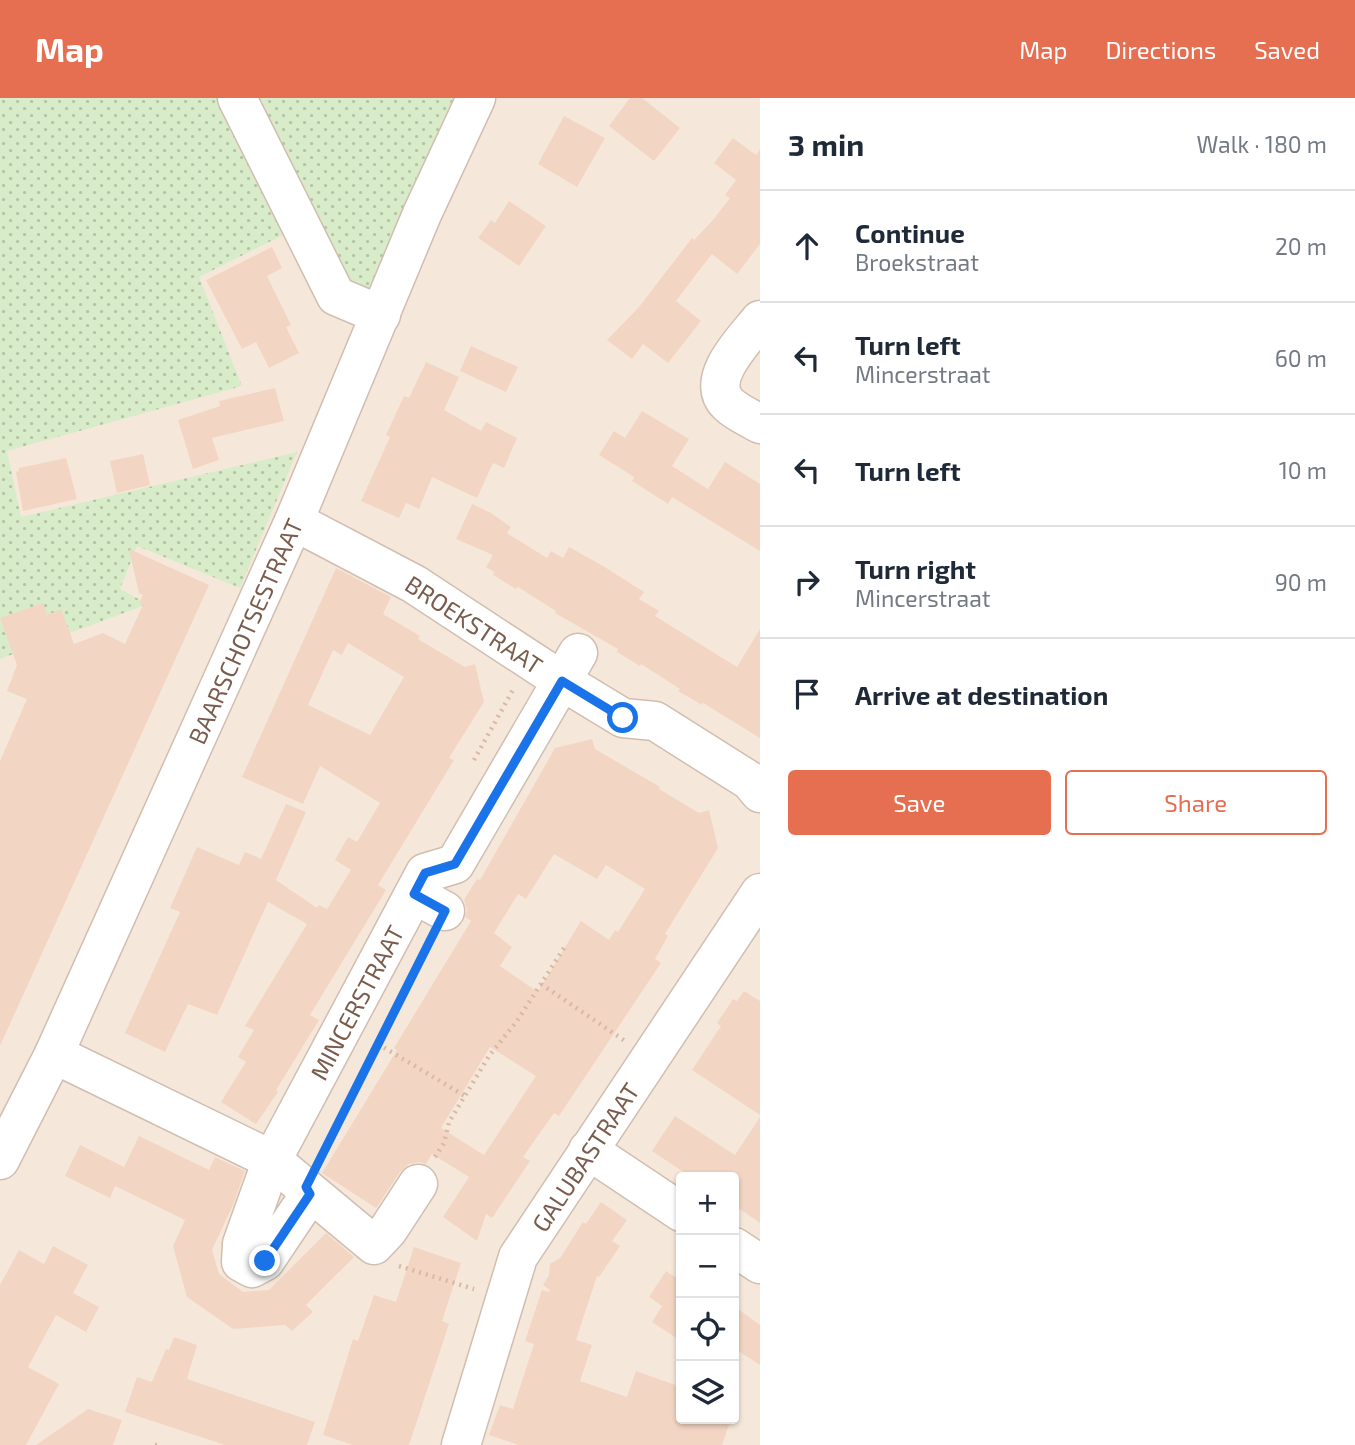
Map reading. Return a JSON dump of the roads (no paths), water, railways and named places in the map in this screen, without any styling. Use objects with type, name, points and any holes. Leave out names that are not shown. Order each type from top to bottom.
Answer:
[{"type":"street","points":[[237,98],[336,296],[381,315]]},
{"type":"street","name":"BAARSCHOTSESTRAAT","points":[[0,1160],[54,1054],[295,521],[422,215],[476,98]]},
{"type":"street","points":[[760,320],[724,368],[719,382],[722,396],[728,404],[760,424]]},
{"type":"street","name":"BROEKSTRAAT","points":[[295,521],[570,667],[623,718],[655,721],[709,745],[759,791]]},
{"type":"street","name":"MINCERSTRAAT","points":[[308,1190],[265,1261],[252,1268],[241,1262],[242,1244],[272,1160],[345,1024],[429,903],[425,873],[455,864],[570,667]]},
{"type":"street","name":"GALUBASTRAAT","points":[[461,1445],[517,1257],[760,893]]},
{"type":"street","points":[[54,1054],[272,1160],[374,1245],[388,1230],[418,1184]]},
{"type":"street","points":[[587,1150],[676,1209]]},
{"type":"street","points":[[739,1250],[760,1264]]}]
